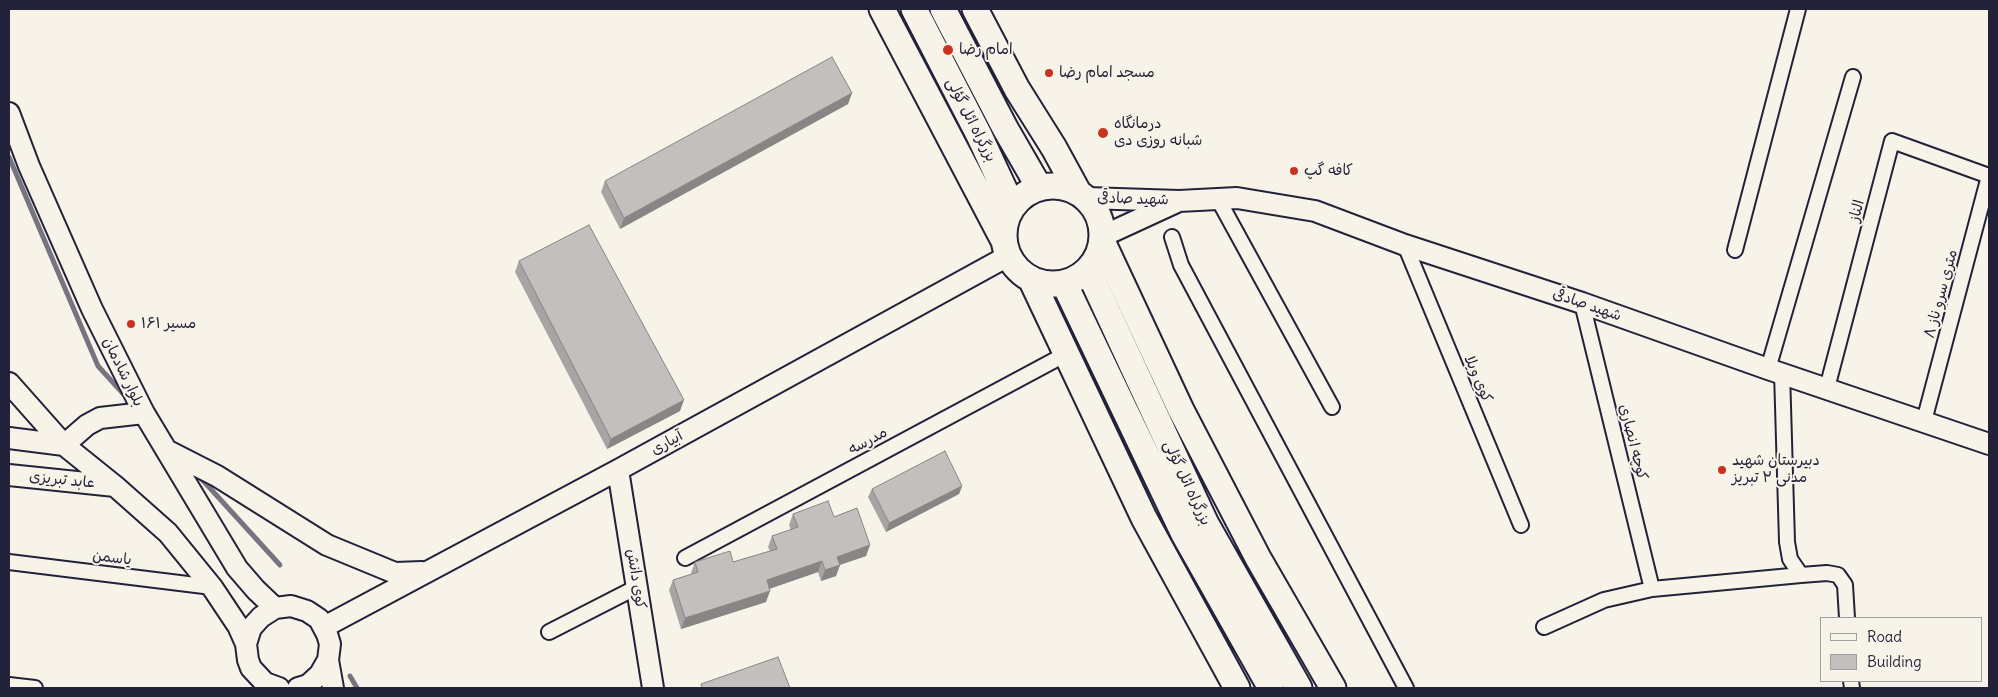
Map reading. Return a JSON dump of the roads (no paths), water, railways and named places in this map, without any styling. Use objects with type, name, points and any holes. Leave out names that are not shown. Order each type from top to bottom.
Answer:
[{"type":"highway","points":[[882,9],[1018,270],[1031,279],[1047,284],[1064,283],[1077,278],[1088,270],[1095,262],[1103,239]]},
{"type":"highway","name":"بزرگراه ائل گؤلی","points":[[914,9],[979,135],[1012,206]]},
{"type":"highway","name":"بزرگراه ائل گؤلی","points":[[943,9],[1005,128],[1039,187]]},
{"type":"highway","points":[[975,9],[1017,89],[1083,195],[1096,209],[1101,222],[1103,239],[1181,410],[1258,558],[1333,688]]},
{"type":"highway","points":[[1006,249],[1004,229],[1012,206],[1024,194],[1039,187],[1059,186],[1083,195]]},
{"type":"highway","name":"بزرگراه ائل گؤلی","points":[[1088,270],[1206,524],[1299,688]]},
{"type":"highway","points":[[1031,279],[1144,518],[1237,688]]},
{"type":"highway","name":"بزرگراه ائل گؤلی","points":[[1064,283],[1184,534],[1271,688]]},
{"type":"main road","name":"بلوار شادمان","points":[[9,113],[29,166],[88,300],[144,413],[237,568],[275,608]]},
{"type":"main road","name":"شهید صادقی","points":[[1083,195],[1179,201],[1238,198],[1316,211],[1405,245],[1582,303],[1989,444]]},
{"type":"main road","name":"شهید صادقی","points":[[1103,239],[1179,201]]},
{"type":"main road","name":"آبیاری","points":[[324,627],[618,470],[1006,249]]},
{"type":"main road","points":[[9,383],[64,445],[115,486],[168,533],[212,587],[238,626],[246,644],[251,668],[265,682],[279,688]]},
{"type":"main road","points":[[9,438],[64,445],[87,425],[100,418],[144,413]]},
{"type":"main road","points":[[166,450],[217,476],[327,545],[395,573],[429,571]]},
{"type":"main road","name":"کوی دانش","points":[[618,470],[653,688]]},
{"type":"main road","name":"عابد تبریزی","points":[[9,475],[115,486]]},
{"type":"main road","points":[[246,644],[255,622],[266,612],[275,608],[291,606],[300,608],[315,616],[324,627],[330,644],[328,660],[325,667],[314,680],[298,688]]},
{"type":"main road","points":[[328,660],[333,688]]},
{"type":"street","points":[[1735,250],[1798,9]]},
{"type":"street","points":[[1801,575],[1790,559],[1787,542],[1775,371],[1853,77]]},
{"type":"street","name":"الناز","points":[[1827,388],[1892,141],[1989,176]]},
{"type":"street","name":"۸ متری سرو ناز","points":[[1924,421],[1989,176]]},
{"type":"street","points":[[1218,199],[1332,407]]},
{"type":"street","points":[[1172,237],[1185,273],[1406,688]]},
{"type":"street","name":"کوی ویلا","points":[[1405,245],[1521,525]]},
{"type":"street","name":"کوچه انصاری","points":[[1582,303],[1652,589]]},
{"type":"street","name":"مدرسه","points":[[685,558],[1066,354]]},
{"type":"street","name":"یاسمن","points":[[9,562],[212,587]]},
{"type":"street","points":[[1544,628],[1604,600],[1652,589],[1827,573],[1838,575],[1845,584],[1847,617]]},
{"type":"street","points":[[549,632],[637,587]]},
{"type":"street","points":[[9,685],[35,688]]},
{"type":"waterway","points":[[9,157],[98,366],[128,399]]},
{"type":"waterway","points":[[198,475],[280,565]]},
{"type":"waterway","points":[[350,676],[357,688]]},
{"type":"place","name":"امام رضا","points":[[948,50]]},
{"type":"place","name":"مسجد امام رضا","points":[[1049,73]]},
{"type":"place","name":"درمانگاه شبانه روزی دی","points":[[1103,133]]},
{"type":"place","name":"کافه گپ","points":[[1294,171]]},
{"type":"place","name":"مسیر ۱۶۱","points":[[131,324]]},
{"type":"place","name":"دبیرستان شهید مدنی ۲ تبریز","points":[[1722,470]]}]
